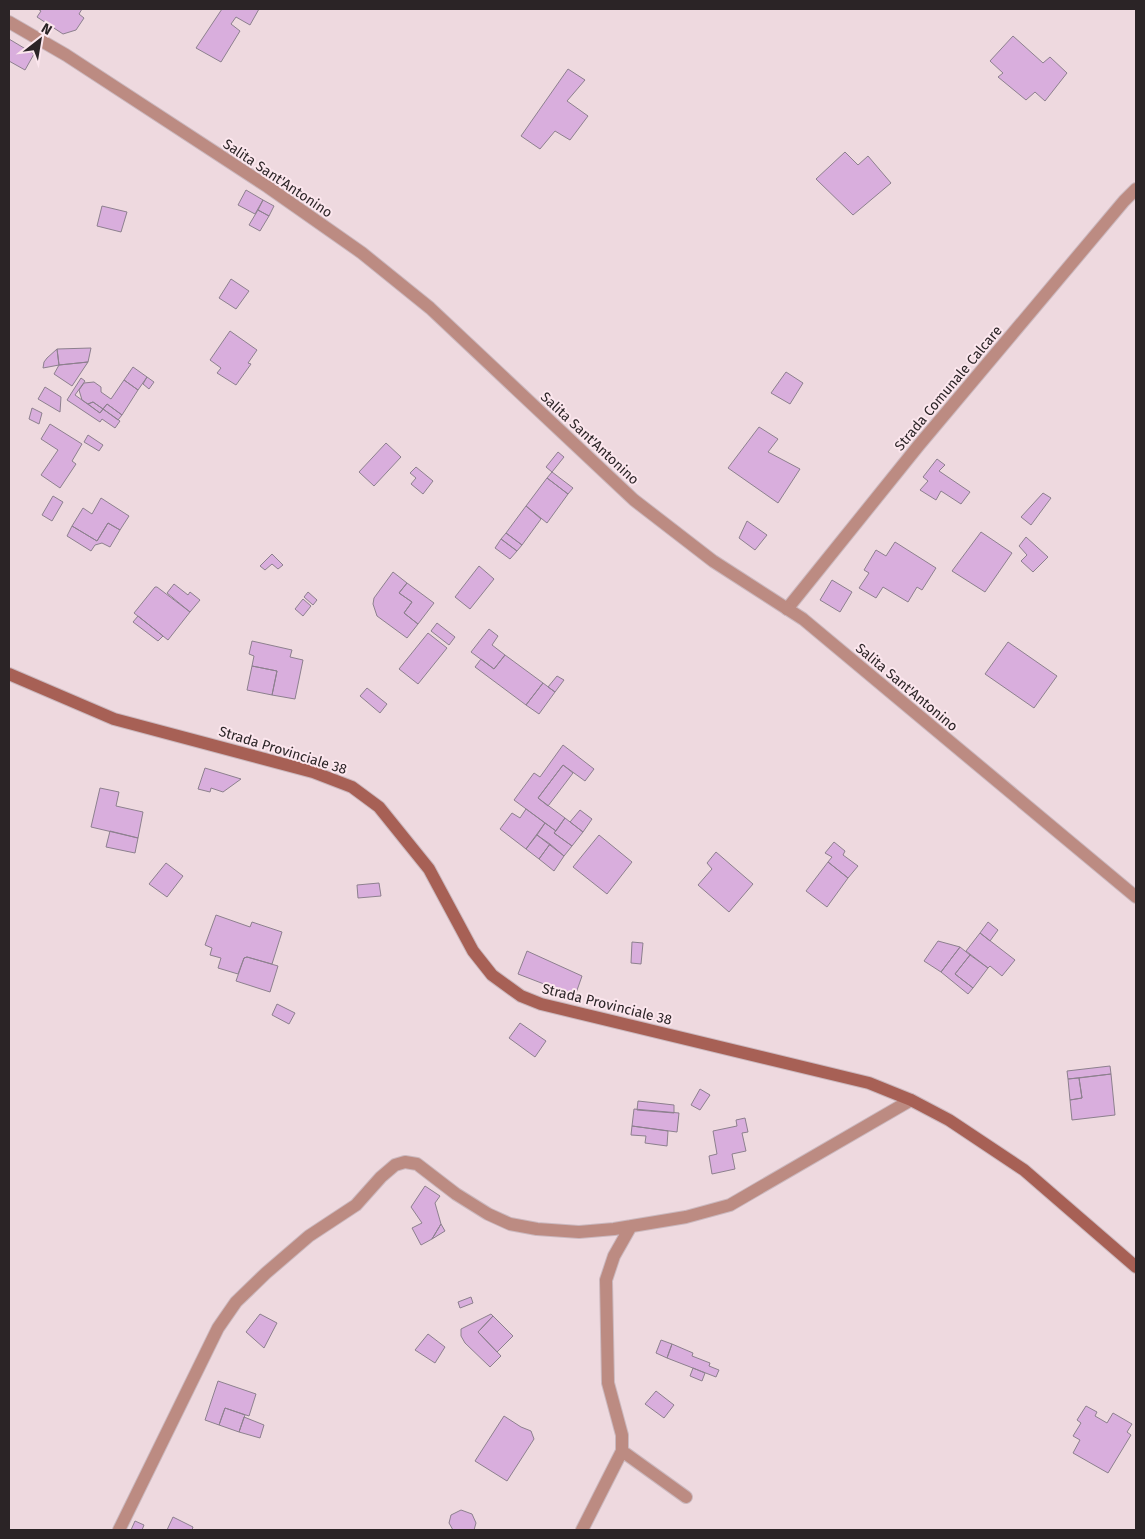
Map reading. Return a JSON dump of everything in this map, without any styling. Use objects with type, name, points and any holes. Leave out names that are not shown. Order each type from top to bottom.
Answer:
[{"type":"street","name":"Salita Sant'Antonino","points":[[9,22],[66,55],[268,187],[362,253],[430,308],[634,500],[713,561],[803,619],[1136,897]]},
{"type":"street","name":"Strada Comunale Calcare","points":[[787,609],[930,432],[1136,189]]},
{"type":"street","name":"Strada Provinciale 38","points":[[9,674],[114,718],[313,772],[352,787],[379,807],[429,869],[472,951],[492,975],[520,996],[541,1004],[869,1083],[911,1100],[949,1120],[1024,1170],[1136,1267]]},
{"type":"street","points":[[119,1530],[218,1328],[236,1302],[309,1236],[356,1205],[381,1177],[395,1165],[406,1162],[417,1164],[456,1194],[488,1214],[510,1224],[538,1229],[579,1232],[631,1226],[686,1217],[730,1205],[911,1100]]},
{"type":"street","points":[[582,1530],[622,1451],[622,1435],[608,1383],[606,1280],[614,1256],[631,1226]]},
{"type":"street","points":[[622,1451],[686,1497]]},
{"type":"building","points":[[38,9],[82,9],[79,14],[84,18],[76,30],[63,34],[37,17],[41,11]]},
{"type":"building","points":[[222,9],[259,9],[250,25],[236,17],[231,24],[240,31],[221,62],[196,48]]},
{"type":"building","points":[[1013,36],[1043,63],[1050,57],[1067,73],[1045,101],[1035,92],[1026,100],[998,77],[1003,73],[990,61]]},
{"type":"building","points":[[9,39],[34,54],[25,70],[9,61]]},
{"type":"building","points":[[568,69],[585,80],[567,101],[588,116],[570,140],[555,131],[540,149],[521,136]]},
{"type":"building","points":[[845,152],[858,165],[868,156],[891,183],[853,215],[816,179]]},
{"type":"building","points":[[246,190],[263,200],[255,214],[238,205]]},
{"type":"building","points":[[263,200],[274,206],[269,216],[258,210]]},
{"type":"building","points":[[102,206],[127,212],[121,232],[97,226]]},
{"type":"building","points":[[258,210],[269,216],[260,231],[249,225]]},
{"type":"building","points":[[231,279],[249,291],[236,309],[219,298]]},
{"type":"building","points":[[230,331],[257,350],[248,363],[251,364],[236,385],[217,373],[221,368],[210,360]]},
{"type":"building","points":[[91,348],[88,362],[59,365],[57,349]]},
{"type":"building","points":[[57,349],[59,365],[43,368],[44,362]]},
{"type":"building","points":[[88,362],[72,386],[54,374],[59,365]]},
{"type":"building","points":[[133,367],[147,377],[138,390],[124,380]]},
{"type":"building","points":[[786,372],[803,383],[790,404],[771,393]]},
{"type":"building","points":[[147,377],[154,382],[149,389],[143,384]]},
{"type":"building","points":[[81,378],[85,381],[75,395],[100,413],[103,409],[120,421],[115,428],[102,419],[100,422],[67,400]]},
{"type":"building","points":[[124,380],[138,390],[122,415],[107,404],[103,409],[93,402],[88,404],[82,400],[79,390],[84,383],[94,382],[101,387],[101,392],[111,399]]},
{"type":"building","points":[[45,387],[61,397],[60,412],[38,399]]},
{"type":"building","points":[[93,402],[103,409],[100,413],[88,404]]},
{"type":"building","points":[[107,404],[122,415],[118,420],[103,409]]},
{"type":"building","points":[[32,408],[42,413],[39,424],[29,419]]},
{"type":"building","points":[[50,424],[82,444],[72,461],[76,464],[60,488],[41,475],[58,450],[41,439]]},
{"type":"building","points":[[759,427],[778,439],[768,452],[800,469],[778,503],[728,468]]},
{"type":"building","points":[[88,435],[103,445],[99,451],[84,442]]},
{"type":"building","points":[[386,443],[401,457],[374,486],[359,472]]},
{"type":"building","points":[[558,452],[564,457],[552,472],[546,467]]},
{"type":"building","points":[[937,459],[945,465],[939,471],[970,492],[961,504],[941,491],[936,500],[920,490],[928,481],[923,477]]},
{"type":"building","points":[[416,467],[433,481],[423,494],[411,484],[416,478],[410,473]]},
{"type":"building","points":[[552,472],[573,488],[568,494],[547,478]]},
{"type":"building","points":[[547,478],[568,494],[547,523],[526,506]]},
{"type":"building","points":[[1043,493],[1051,498],[1031,525],[1021,517]]},
{"type":"building","points":[[53,496],[63,502],[52,521],[42,515]]},
{"type":"building","points":[[101,498],[129,516],[120,530],[108,523],[97,541],[72,526],[83,508],[92,514]]},
{"type":"building","points":[[526,506],[541,519],[522,545],[506,533]]},
{"type":"building","points":[[747,521],[767,535],[755,550],[739,538]]},
{"type":"building","points":[[108,523],[120,530],[110,547],[102,543],[95,545],[91,551],[67,536],[72,526],[97,541]]},
{"type":"building","points":[[981,532],[1012,553],[985,592],[952,571]]},
{"type":"building","points":[[506,533],[522,545],[517,551],[501,539]]},
{"type":"building","points":[[1026,537],[1048,557],[1033,572],[1021,561],[1027,555],[1019,546]]},
{"type":"building","points":[[501,539],[517,551],[510,559],[495,548]]},
{"type":"building","points":[[895,542],[936,568],[922,590],[917,587],[908,602],[883,587],[876,598],[859,588],[869,573],[864,570],[876,550],[886,556]]},
{"type":"building","points":[[272,554],[283,565],[278,569],[272,564],[265,570],[260,566]]},
{"type":"building","points":[[479,566],[494,579],[470,609],[455,597]]},
{"type":"building","points":[[393,572],[407,583],[399,593],[412,602],[404,613],[418,624],[407,638],[377,616],[373,604],[374,598]]},
{"type":"building","points":[[832,580],[852,592],[840,612],[820,600]]},
{"type":"building","points":[[407,583],[434,603],[418,624],[404,613],[412,602],[399,593]]},
{"type":"building","points":[[174,584],[188,595],[190,592],[200,600],[190,612],[167,593]]},
{"type":"building","points":[[155,587],[190,612],[168,640],[134,613]]},
{"type":"building","points":[[308,592],[317,600],[313,605],[304,597]]},
{"type":"building","points":[[303,599],[311,606],[303,616],[295,609]]},
{"type":"building","points":[[138,616],[163,636],[158,641],[133,622]]},
{"type":"building","points":[[437,623],[455,637],[449,645],[431,631]]},
{"type":"building","points":[[489,629],[498,636],[492,645],[505,655],[494,669],[471,652]]},
{"type":"building","points":[[428,633],[447,648],[418,684],[399,669]]},
{"type":"building","points":[[252,641],[292,650],[290,657],[303,660],[295,699],[272,695],[277,671],[252,666],[254,656],[249,654]]},
{"type":"building","points":[[1008,642],[1057,676],[1034,708],[985,674]]},
{"type":"building","points":[[505,655],[543,683],[526,705],[475,667],[481,659],[494,669]]},
{"type":"building","points":[[252,666],[277,671],[272,695],[247,690]]},
{"type":"building","points":[[557,676],[564,680],[555,692],[548,687]]},
{"type":"building","points":[[543,683],[555,692],[539,714],[526,705]]},
{"type":"building","points":[[367,688],[387,704],[380,713],[360,696]]},
{"type":"building","points":[[563,745],[594,769],[585,781],[563,765],[538,798],[565,818],[556,831],[514,800],[534,773],[540,777]]},
{"type":"building","points":[[563,765],[573,773],[548,806],[538,798]]},
{"type":"building","points":[[205,768],[241,779],[223,792],[211,788],[210,792],[198,789]]},
{"type":"building","points":[[100,788],[119,792],[116,806],[143,812],[138,838],[91,827]]},
{"type":"building","points":[[526,809],[545,823],[526,849],[500,829],[512,813],[520,818]]},
{"type":"building","points":[[580,810],[592,819],[583,832],[570,822]]},
{"type":"building","points":[[565,818],[583,832],[572,846],[554,833]]},
{"type":"building","points":[[545,823],[556,831],[554,833],[572,846],[564,856],[537,835]]},
{"type":"building","points":[[110,831],[138,838],[135,853],[106,847]]},
{"type":"building","points":[[537,835],[550,844],[539,859],[526,849]]},
{"type":"building","points":[[599,835],[632,862],[607,894],[573,867]]},
{"type":"building","points":[[834,842],[845,851],[843,855],[858,866],[848,878],[828,862],[832,857],[825,853]]},
{"type":"building","points":[[550,844],[564,856],[554,871],[539,859]]},
{"type":"building","points":[[716,852],[753,884],[729,912],[698,885],[712,869],[707,863]]},
{"type":"building","points":[[828,862],[848,878],[827,907],[806,891]]},
{"type":"building","points":[[166,863],[183,876],[167,897],[149,884]]},
{"type":"building","points":[[379,883],[381,896],[358,898],[357,885]]},
{"type":"building","points":[[216,915],[250,927],[252,922],[282,932],[272,964],[247,957],[244,958],[238,974],[218,968],[221,958],[210,955],[212,948],[205,945]]},
{"type":"building","points":[[988,922],[998,930],[990,941],[980,933]]},
{"type":"building","points":[[980,933],[1015,960],[1002,976],[966,951]]},
{"type":"building","points":[[938,941],[960,947],[941,972],[924,961]]},
{"type":"building","points":[[632,942],[643,943],[641,964],[631,963]]},
{"type":"building","points":[[960,947],[970,955],[955,974],[973,988],[968,994],[941,972]]},
{"type":"building","points":[[527,951],[582,976],[575,996],[518,974]]},
{"type":"building","points":[[970,955],[988,968],[973,988],[955,974]]},
{"type":"building","points":[[247,957],[278,966],[270,992],[236,981],[244,958]]},
{"type":"building","points":[[277,1004],[295,1013],[289,1024],[272,1015]]},
{"type":"building","points":[[520,1023],[546,1041],[535,1057],[509,1038]]},
{"type":"building","points":[[1110,1066],[1111,1074],[1068,1079],[1067,1071]]},
{"type":"building","points":[[1111,1074],[1115,1115],[1072,1120],[1070,1100],[1082,1098],[1079,1078]]},
{"type":"building","points":[[1079,1078],[1082,1098],[1070,1100],[1068,1079]]},
{"type":"building","points":[[700,1089],[710,1095],[700,1110],[691,1105]]},
{"type":"building","points":[[638,1101],[674,1105],[674,1113],[637,1110]]},
{"type":"building","points":[[634,1109],[679,1113],[677,1132],[632,1126]]},
{"type":"building","points":[[745,1118],[748,1132],[742,1133],[746,1151],[732,1154],[735,1169],[712,1174],[709,1156],[717,1154],[713,1131],[737,1126],[736,1120]]},
{"type":"building","points":[[632,1126],[668,1131],[667,1146],[645,1143],[646,1136],[631,1135]]},
{"type":"building","points":[[425,1186],[440,1196],[435,1203],[441,1224],[432,1239],[421,1245],[412,1228],[422,1223],[411,1207]]},
{"type":"building","points":[[441,1224],[445,1231],[432,1239]]},
{"type":"building","points":[[471,1297],[473,1303],[460,1308],[458,1302]]},
{"type":"building","points":[[260,1314],[277,1323],[264,1348],[246,1332]]},
{"type":"building","points":[[491,1314],[493,1316],[478,1332],[501,1356],[490,1367],[465,1343],[461,1336],[461,1329]]},
{"type":"building","points":[[493,1316],[513,1336],[497,1352],[478,1332]]},
{"type":"building","points":[[428,1334],[445,1347],[435,1363],[415,1350]]},
{"type":"building","points":[[661,1340],[672,1344],[667,1358],[656,1353]]},
{"type":"building","points":[[672,1344],[693,1353],[692,1356],[710,1363],[709,1366],[719,1370],[716,1377],[667,1358]]},
{"type":"building","points":[[693,1368],[705,1373],[702,1381],[690,1376]]},
{"type":"building","points":[[218,1381],[256,1394],[249,1416],[225,1408],[219,1425],[205,1420]]},
{"type":"building","points":[[656,1391],[674,1405],[664,1418],[645,1404]]},
{"type":"building","points":[[1086,1406],[1097,1412],[1095,1416],[1107,1423],[1113,1413],[1132,1424],[1127,1432],[1131,1435],[1108,1473],[1073,1453],[1080,1440],[1073,1436],[1081,1423],[1077,1420]]},
{"type":"building","points":[[225,1408],[245,1415],[239,1432],[219,1425]]},
{"type":"building","points":[[504,1416],[531,1431],[534,1439],[507,1481],[475,1461]]},
{"type":"building","points":[[244,1417],[264,1425],[260,1438],[239,1432]]},
{"type":"building","points":[[461,1510],[472,1514],[476,1523],[474,1530],[453,1530],[449,1523],[451,1515]]},
{"type":"building","points":[[173,1517],[193,1527],[192,1530],[167,1530]]},
{"type":"building","points":[[135,1521],[144,1525],[142,1530],[131,1530]]}]
